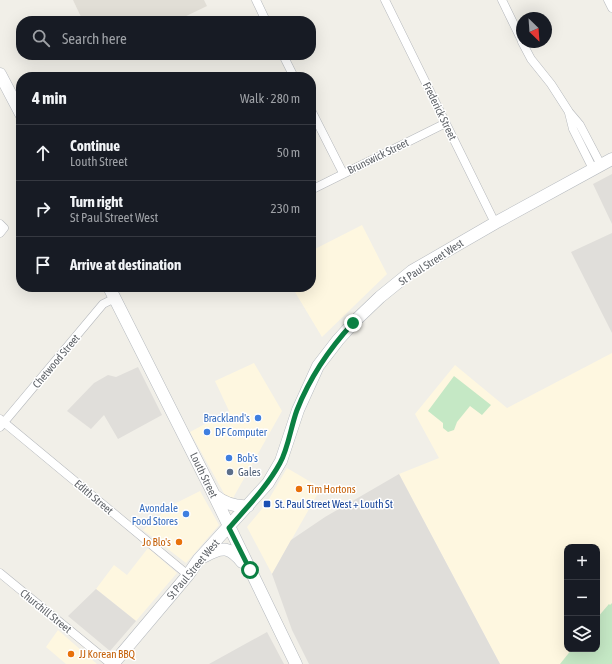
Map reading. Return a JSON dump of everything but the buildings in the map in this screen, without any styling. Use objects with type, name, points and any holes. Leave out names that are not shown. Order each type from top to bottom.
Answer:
[{"type":"main road","points":[[0,74],[16,104]]},
{"type":"main road","name":"St Paul Street West","points":[[112,664],[188,575],[199,559],[229,528],[268,483],[282,461],[298,410],[318,366],[338,340],[357,319],[380,297],[412,271],[495,223],[602,165]]},
{"type":"main road","name":"Louth Street","points":[[112,292],[214,495],[296,664]]},
{"type":"main road","points":[[214,495],[224,502],[234,506],[248,506]]},
{"type":"main road","points":[[199,559],[215,551],[230,551],[234,553],[254,578]]},
{"type":"street","points":[[256,0],[264,16]]},
{"type":"street","name":"Frederick Street","points":[[385,0],[495,223]]},
{"type":"street","points":[[502,0],[516,29]]},
{"type":"street","points":[[608,0],[612,8]]},
{"type":"street","points":[[525,48],[531,59],[580,125],[602,165]]},
{"type":"street","points":[[286,60],[292,72]]},
{"type":"street","points":[[316,120],[343,173]]},
{"type":"street","name":"Brunswick Street","points":[[316,187],[446,123]]},
{"type":"street","points":[[0,224],[4,228],[0,233]]},
{"type":"street","name":"Chetwood Street","points":[[1,423],[112,292]]},
{"type":"street","name":"Edith Street","points":[[1,423],[188,575]]},
{"type":"street","name":"Churchill Street","points":[[0,573],[112,664]]},
{"type":"shaded area","points":[[73,0],[204,0],[207,6],[186,16],[81,16]]},
{"type":"shaded area","points":[[612,174],[612,224],[593,184]]},
{"type":"shaded area","points":[[362,225],[387,274],[322,337],[295,292],[316,292],[316,248]]},
{"type":"shaded area","points":[[612,233],[612,333],[571,252]]},
{"type":"shaded area","points":[[612,353],[612,664],[500,664],[399,474],[439,458],[415,414],[455,365],[507,408]]},
{"type":"shaded area","points":[[254,363],[282,411],[233,498],[226,497],[190,432],[229,411],[215,381]]},
{"type":"shaded area","points":[[138,367],[162,415],[118,439],[104,415],[91,429],[67,411],[94,383],[108,375],[116,377]]},
{"type":"shaded area","points":[[287,468],[321,488],[272,574],[247,527],[266,504]]},
{"type":"shaded area","points":[[399,474],[500,664],[309,664],[292,630],[272,574],[291,540],[325,517]]},
{"type":"shaded area","points":[[200,491],[219,525],[186,563],[143,530],[170,506]]},
{"type":"shaded area","points":[[148,548],[177,573],[136,621],[96,589],[114,565],[127,575]]},
{"type":"shaded area","points":[[96,589],[136,621],[110,651],[68,616]]},
{"type":"shaded area","points":[[58,630],[97,664],[66,664],[46,647]]},
{"type":"shaded area","points":[[267,632],[284,664],[209,664]]},
{"type":"green space","points":[[454,376],[491,405],[482,415],[470,406],[457,422],[454,430],[448,432],[443,428],[443,423],[428,411]]},
{"type":"green space","points":[[612,603],[612,664],[560,664],[570,652],[600,652],[600,614],[609,604],[610,605]]},
{"type":"place","name":"Brackland's","points":[[258,418]]},
{"type":"place","name":"DF Computer","points":[[207,432]]},
{"type":"place","name":"Bob's","points":[[229,458]]},
{"type":"place","name":"Gales","points":[[230,472]]},
{"type":"place","name":"Tim Hortons","points":[[299,489]]},
{"type":"place","name":"St. Paul Street West + Louth St","points":[[267,504]]},
{"type":"place","name":"Avondale Food Stores","points":[[186,514]]},
{"type":"place","name":"Jo Blo's","points":[[179,542]]},
{"type":"place","name":"JJ Korean BBQ","points":[[71,654]]},
{"type":"route","points":[[250,570],[229,528],[268,483],[282,461],[298,410],[318,366],[353,323]]}]
